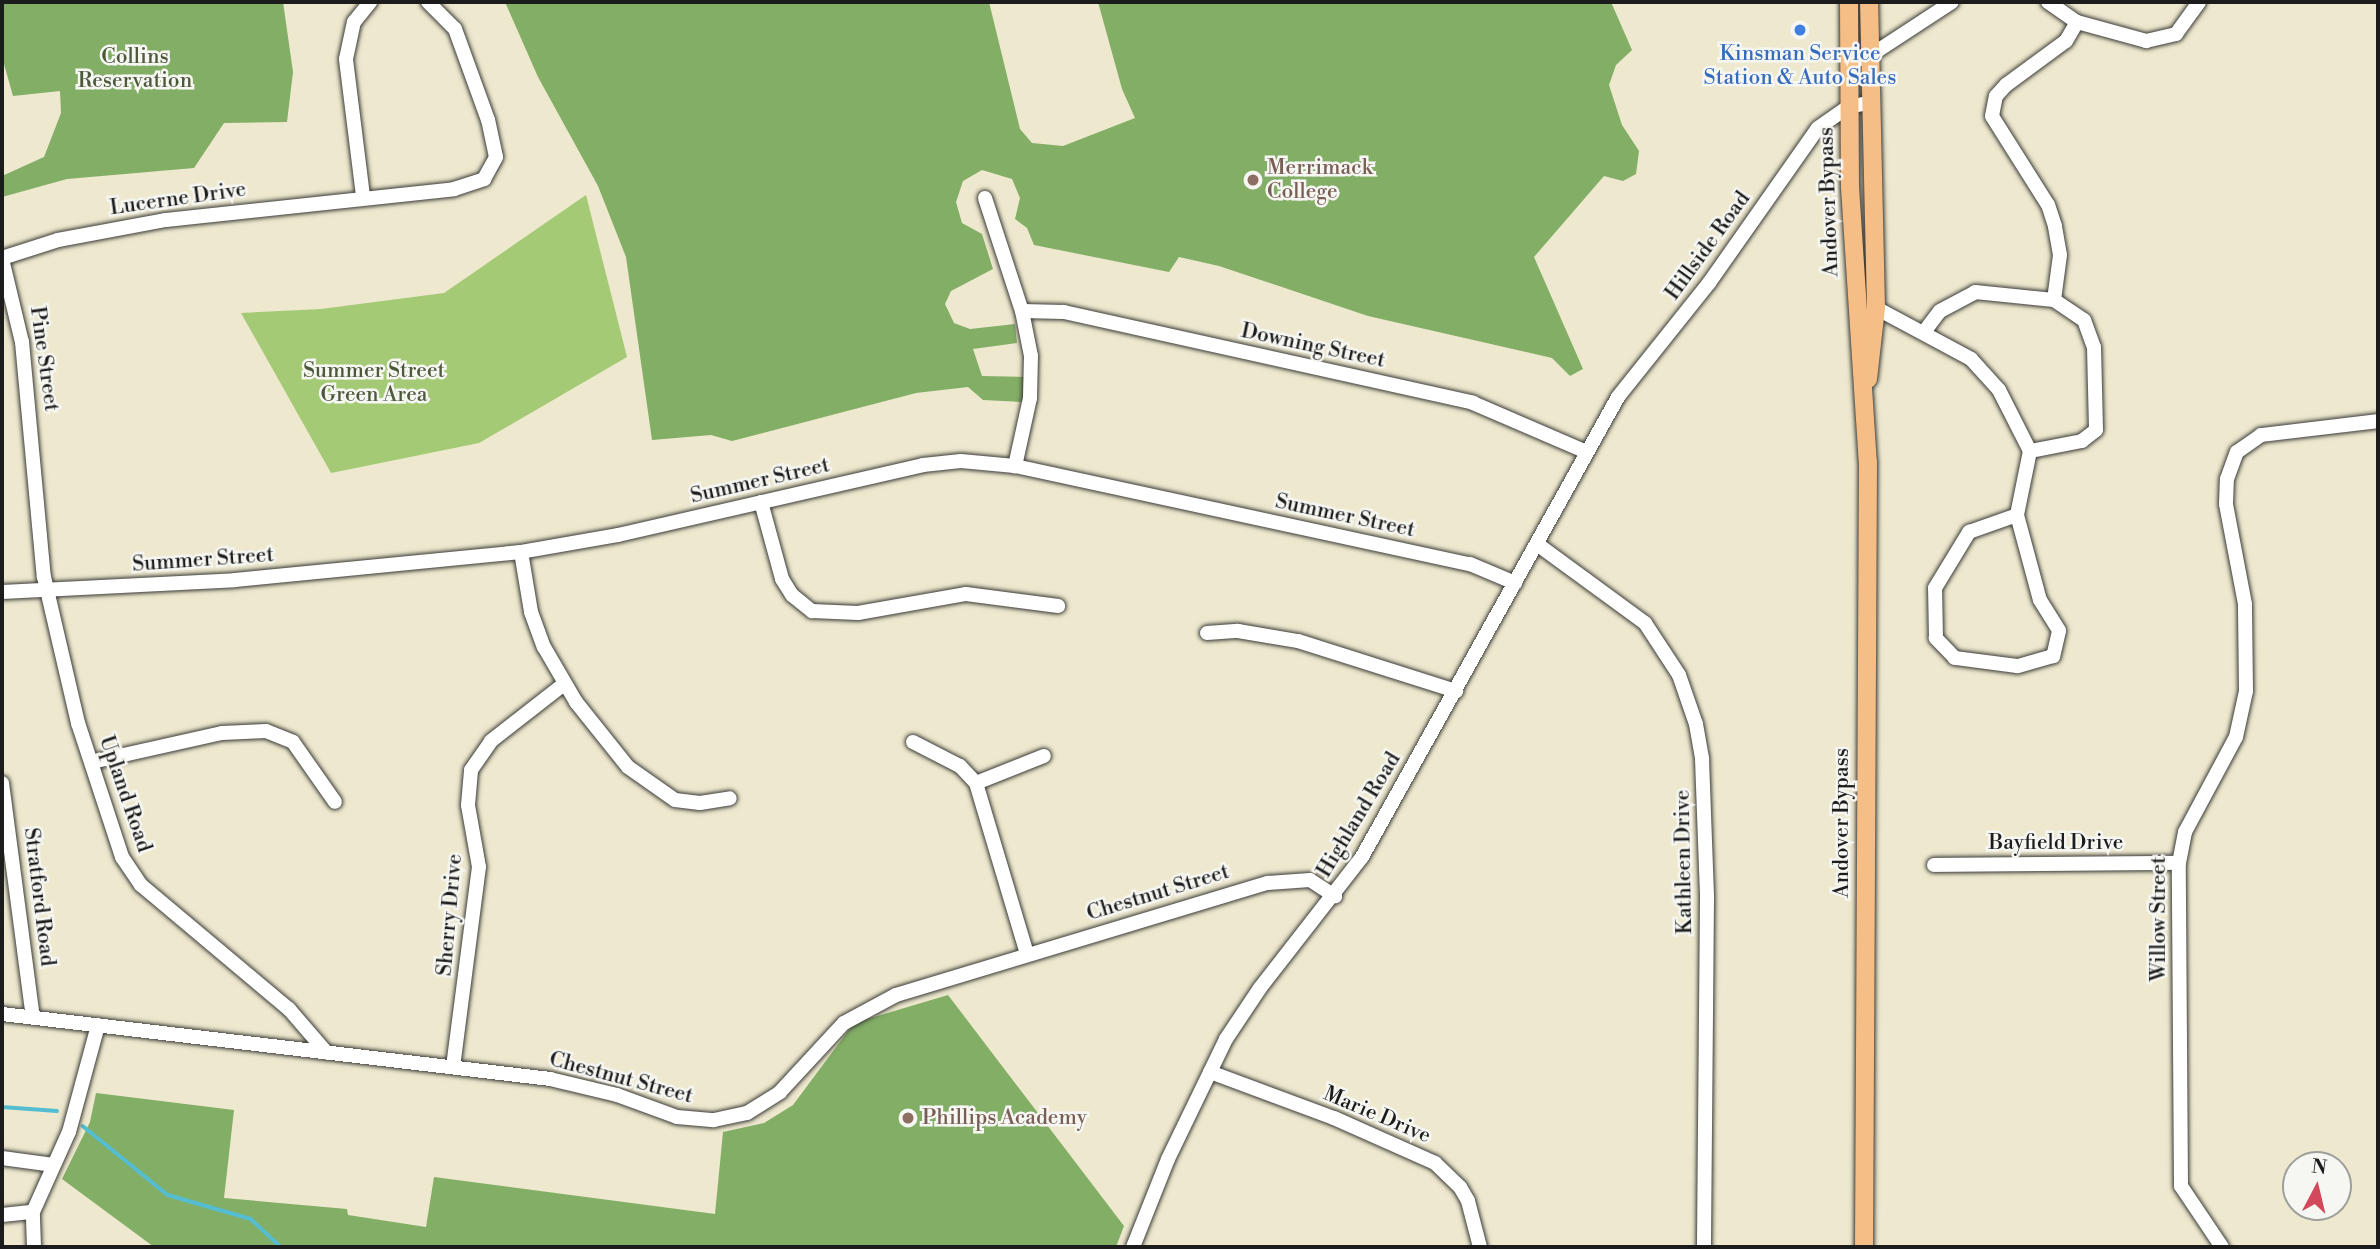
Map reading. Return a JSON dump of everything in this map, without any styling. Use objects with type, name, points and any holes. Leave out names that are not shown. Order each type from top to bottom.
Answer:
[{"type":"main road","name":"Andover Bypass","points":[[1849,2],[1848,107],[1857,348],[1866,400]]},
{"type":"main road","name":"Andover Bypass","points":[[1864,1247],[1866,400],[1876,308],[1869,103],[1869,2]]},
{"type":"street","points":[[363,196],[346,59],[354,22],[370,2]]},
{"type":"street","name":"Lucerne Drive","points":[[2,259],[58,240],[166,220],[470,186],[492,169],[495,141],[455,29],[428,2]]},
{"type":"street","points":[[1849,62],[1868,57],[1952,2]]},
{"type":"street","points":[[2048,2],[2077,22],[2130,38],[2161,40],[2186,23],[2199,2]]},
{"type":"street","points":[[2053,300],[2060,255],[2055,226],[2048,205],[1992,116],[1996,96],[2006,85],[2066,41],[2077,22]]},
{"type":"street","name":"Hillside Road","points":[[1597,435],[1618,397],[1709,283],[1818,128],[1848,107],[1869,103]]},
{"type":"street","points":[[985,198],[1022,311],[1032,379],[1015,466]]},
{"type":"street","name":"Pine Street","points":[[2,259],[22,342],[48,592]]},
{"type":"street","points":[[1924,332],[1940,311],[1975,292],[2053,300],[2073,309],[2091,334],[2096,430],[2082,441],[2030,451]]},
{"type":"street","points":[[1876,308],[1924,332],[1983,369],[2015,414],[2030,451],[2017,515],[2040,600],[2059,631],[2053,656],[2017,666],[1955,658],[1936,638],[1935,588],[1969,532],[2017,515]]},
{"type":"street","name":"Downing Street","points":[[1022,311],[1064,312],[1473,403],[1587,453]]},
{"type":"street","name":"Willow Street","points":[[2222,1247],[2182,1186],[2179,863],[2185,832],[2236,737],[2246,691],[2245,604],[2226,504],[2231,464],[2242,445],[2261,435],[2378,421]]},
{"type":"street","name":"Highland Road","points":[[1133,1247],[1210,1072],[1247,1005],[1335,896],[1362,857],[1597,435]]},
{"type":"street","name":"Summer Street","points":[[2,592],[48,592],[235,580],[521,552],[618,536],[942,462],[1015,466],[1470,564],[1514,583]]},
{"type":"street","points":[[761,502],[782,579],[792,595],[813,611],[858,613],[966,594],[1058,606]]},
{"type":"street","name":"Kathleen Drive","points":[[1537,544],[1645,623],[1679,675],[1696,724],[1702,759],[1707,898],[1704,1247]]},
{"type":"street","points":[[521,552],[535,624],[564,684],[614,750],[646,783],[684,801],[730,798]]},
{"type":"street","name":"Upland Road","points":[[48,592],[109,822],[134,878],[282,1003],[326,1052]]},
{"type":"street","points":[[1207,633],[1238,631],[1298,640],[1456,691]]},
{"type":"street","name":"Sherry Drive","points":[[453,1067],[479,867],[468,804],[471,770],[491,741],[564,684]]},
{"type":"street","points":[[92,762],[222,733],[255,730],[293,742],[335,802]]},
{"type":"street","points":[[913,742],[953,762],[976,783],[1027,954]]},
{"type":"street","points":[[976,783],[1044,756]]},
{"type":"street","name":"Stratford Road","points":[[2,783],[33,1017]]},
{"type":"street","name":"Bayfield Drive","points":[[1934,865],[2179,863]]},
{"type":"street","name":"Chestnut Street","points":[[2,1014],[583,1085],[687,1119],[732,1117],[780,1093],[844,1023],[868,1008],[1027,954],[1268,883],[1310,880],[1335,896]]},
{"type":"street","points":[[34,1247],[33,1212],[69,1132],[98,1025]]},
{"type":"street","name":"Marie Drive","points":[[1210,1072],[1334,1118],[1435,1163],[1460,1187],[1468,1201],[1480,1247]]},
{"type":"street","points":[[2,1158],[54,1165]]},
{"type":"street","points":[[2,1214],[33,1212]]},
{"type":"green space","name":"Collins Reservation","points":[[2,2],[283,2],[293,72],[287,122],[224,123],[194,168],[67,179],[2,197],[2,176],[44,157],[61,113],[60,91],[13,96],[2,57]]},
{"type":"green space","name":"Merrimack College","points":[[505,2],[989,2],[1020,129],[1032,143],[1063,146],[1135,118],[1122,89],[1098,2],[1611,2],[1632,50],[1616,65],[1609,85],[1622,125],[1639,151],[1636,174],[1623,181],[1604,176],[1534,257],[1583,369],[1570,376],[1552,358],[1368,316],[1219,266],[1179,257],[1169,272],[1034,245],[1027,228],[1015,219],[1020,198],[1012,179],[982,170],[963,181],[956,202],[962,223],[982,234],[993,269],[951,291],[945,304],[954,323],[970,329],[1015,324],[1017,343],[973,349],[982,376],[1025,377],[1023,402],[983,400],[968,387],[916,393],[732,441],[711,435],[652,440],[626,257],[598,186],[538,77]]},
{"type":"green space","name":"Summer Street Green Area","points":[[586,195],[627,357],[479,443],[331,473],[241,313],[321,309],[444,293]]},
{"type":"green space","name":"Phillips Academy","points":[[948,995],[1124,1226],[1116,1247],[154,1247],[62,1179],[90,1122],[96,1093],[234,1110],[224,1198],[347,1209],[348,1215],[426,1227],[434,1177],[715,1214],[723,1132],[764,1123],[793,1105],[854,1023]]},
{"type":"waterway","points":[[2,1107],[57,1111]]},
{"type":"waterway","points":[[83,1126],[168,1195],[251,1219],[281,1247]]},
{"type":"place","name":"Kinsman Service Station & Auto Sales","points":[[1800,30]]},
{"type":"place","name":"Merrimack College","points":[[1253,180]]},
{"type":"place","name":"Phillips Academy","points":[[908,1118]]}]
